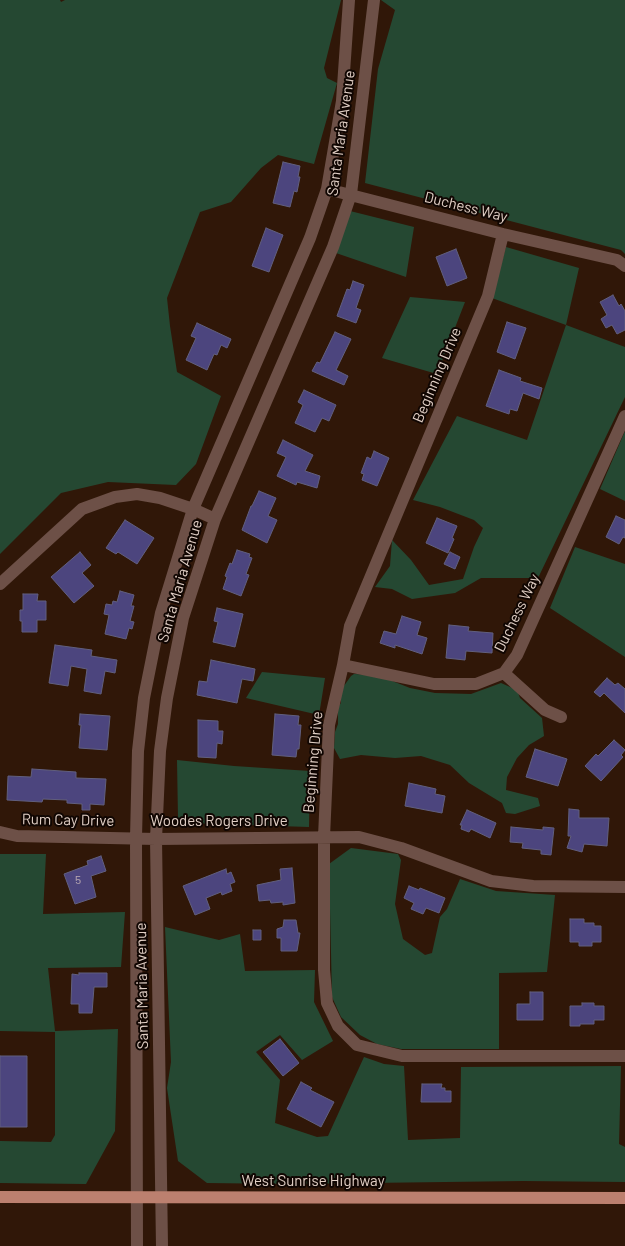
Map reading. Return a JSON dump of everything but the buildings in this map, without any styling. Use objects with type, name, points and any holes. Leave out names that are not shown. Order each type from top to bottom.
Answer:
[{"type":"main road","name":"West Sunrise Highway","points":[[0,1198],[625,1198]]},
{"type":"street","name":"Santa Maria Avenue","points":[[137,1246],[136,838],[138,752],[144,698],[161,613],[192,509],[310,238],[327,189],[342,101],[349,0]]},
{"type":"street","name":"Santa Maria Avenue","points":[[162,1246],[156,839],[160,751],[167,698],[183,618],[215,519],[333,247],[351,194],[374,0]]},
{"type":"street","name":"Duchess Way","points":[[327,189],[503,234],[617,260],[625,266]]},
{"type":"street","name":"Beginning Drive","points":[[503,234],[488,296],[350,626],[329,725],[324,836],[324,970],[327,1003],[338,1026],[357,1044],[402,1056],[625,1056]]},
{"type":"street","name":"Duchess Way","points":[[343,665],[434,684],[476,684],[504,673],[517,655],[625,416]]},
{"type":"street","points":[[0,584],[82,509],[115,497],[137,494],[160,498],[215,519]]},
{"type":"street","points":[[504,673],[545,710],[561,717]]},
{"type":"street","name":"Rum Cay Drive","points":[[0,832],[18,836],[136,838]]},
{"type":"street","name":"Woodes Rogers Drive","points":[[136,838],[359,837],[401,848],[491,881],[533,886],[625,887]]},
{"type":"green space","points":[[0,0],[60,0],[61,2],[65,0],[341,0],[324,68],[327,78],[337,83],[314,164],[278,155],[261,168],[231,202],[200,212],[167,298],[177,372],[221,396],[196,464],[176,485],[108,482],[61,493],[0,554]]},
{"type":"green space","points":[[381,0],[625,0],[625,254],[621,250],[365,183],[378,69],[395,10]]},
{"type":"green space","points":[[350,211],[414,227],[406,277],[336,253]]},
{"type":"green space","points":[[506,247],[579,268],[566,325],[492,298]]},
{"type":"green space","points":[[410,297],[465,302],[437,374],[382,358]]},
{"type":"green space","points":[[566,325],[625,347],[625,397],[538,578],[481,578],[455,593],[412,599],[392,589],[375,587],[390,566],[392,540],[411,560],[429,585],[463,579],[483,528],[474,520],[440,507],[413,500],[457,416],[527,440]]},
{"type":"green space","points":[[625,431],[625,501],[600,489]]},
{"type":"green space","points":[[575,547],[625,564],[625,657],[550,608]]},
{"type":"green space","points":[[262,672],[325,678],[319,715],[246,698]]},
{"type":"green space","points":[[354,674],[377,675],[410,688],[435,693],[471,694],[501,683],[517,690],[520,698],[542,718],[544,736],[529,745],[517,758],[507,777],[506,790],[538,798],[540,806],[515,814],[506,813],[502,803],[469,783],[450,765],[421,756],[395,758],[361,755],[340,759],[334,748],[335,732],[338,724],[338,707],[341,703],[341,690]]},
{"type":"green space","points":[[177,760],[310,771],[309,827],[186,823],[178,818]]},
{"type":"green space","points":[[351,848],[398,854],[401,860],[395,904],[403,939],[425,955],[432,953],[440,917],[447,909],[460,879],[496,891],[555,895],[547,972],[499,973],[499,1049],[401,1049],[377,1044],[360,1035],[341,1017],[332,997],[329,864]]},
{"type":"green space","points":[[0,854],[46,854],[43,914],[125,912],[121,967],[48,968],[55,1031],[118,1029],[115,1131],[86,1184],[0,1183],[0,1141],[51,1142],[55,1135],[55,1032],[0,1031]]},
{"type":"green space","points":[[165,927],[219,940],[240,934],[245,971],[315,970],[314,1002],[333,1041],[302,1060],[280,1035],[256,1052],[280,1080],[275,1123],[317,1137],[328,1136],[364,1057],[384,1064],[404,1066],[408,1140],[460,1138],[461,1067],[621,1066],[619,1144],[625,1147],[625,1182],[207,1183],[178,1161],[167,1088],[171,1062]]}]
